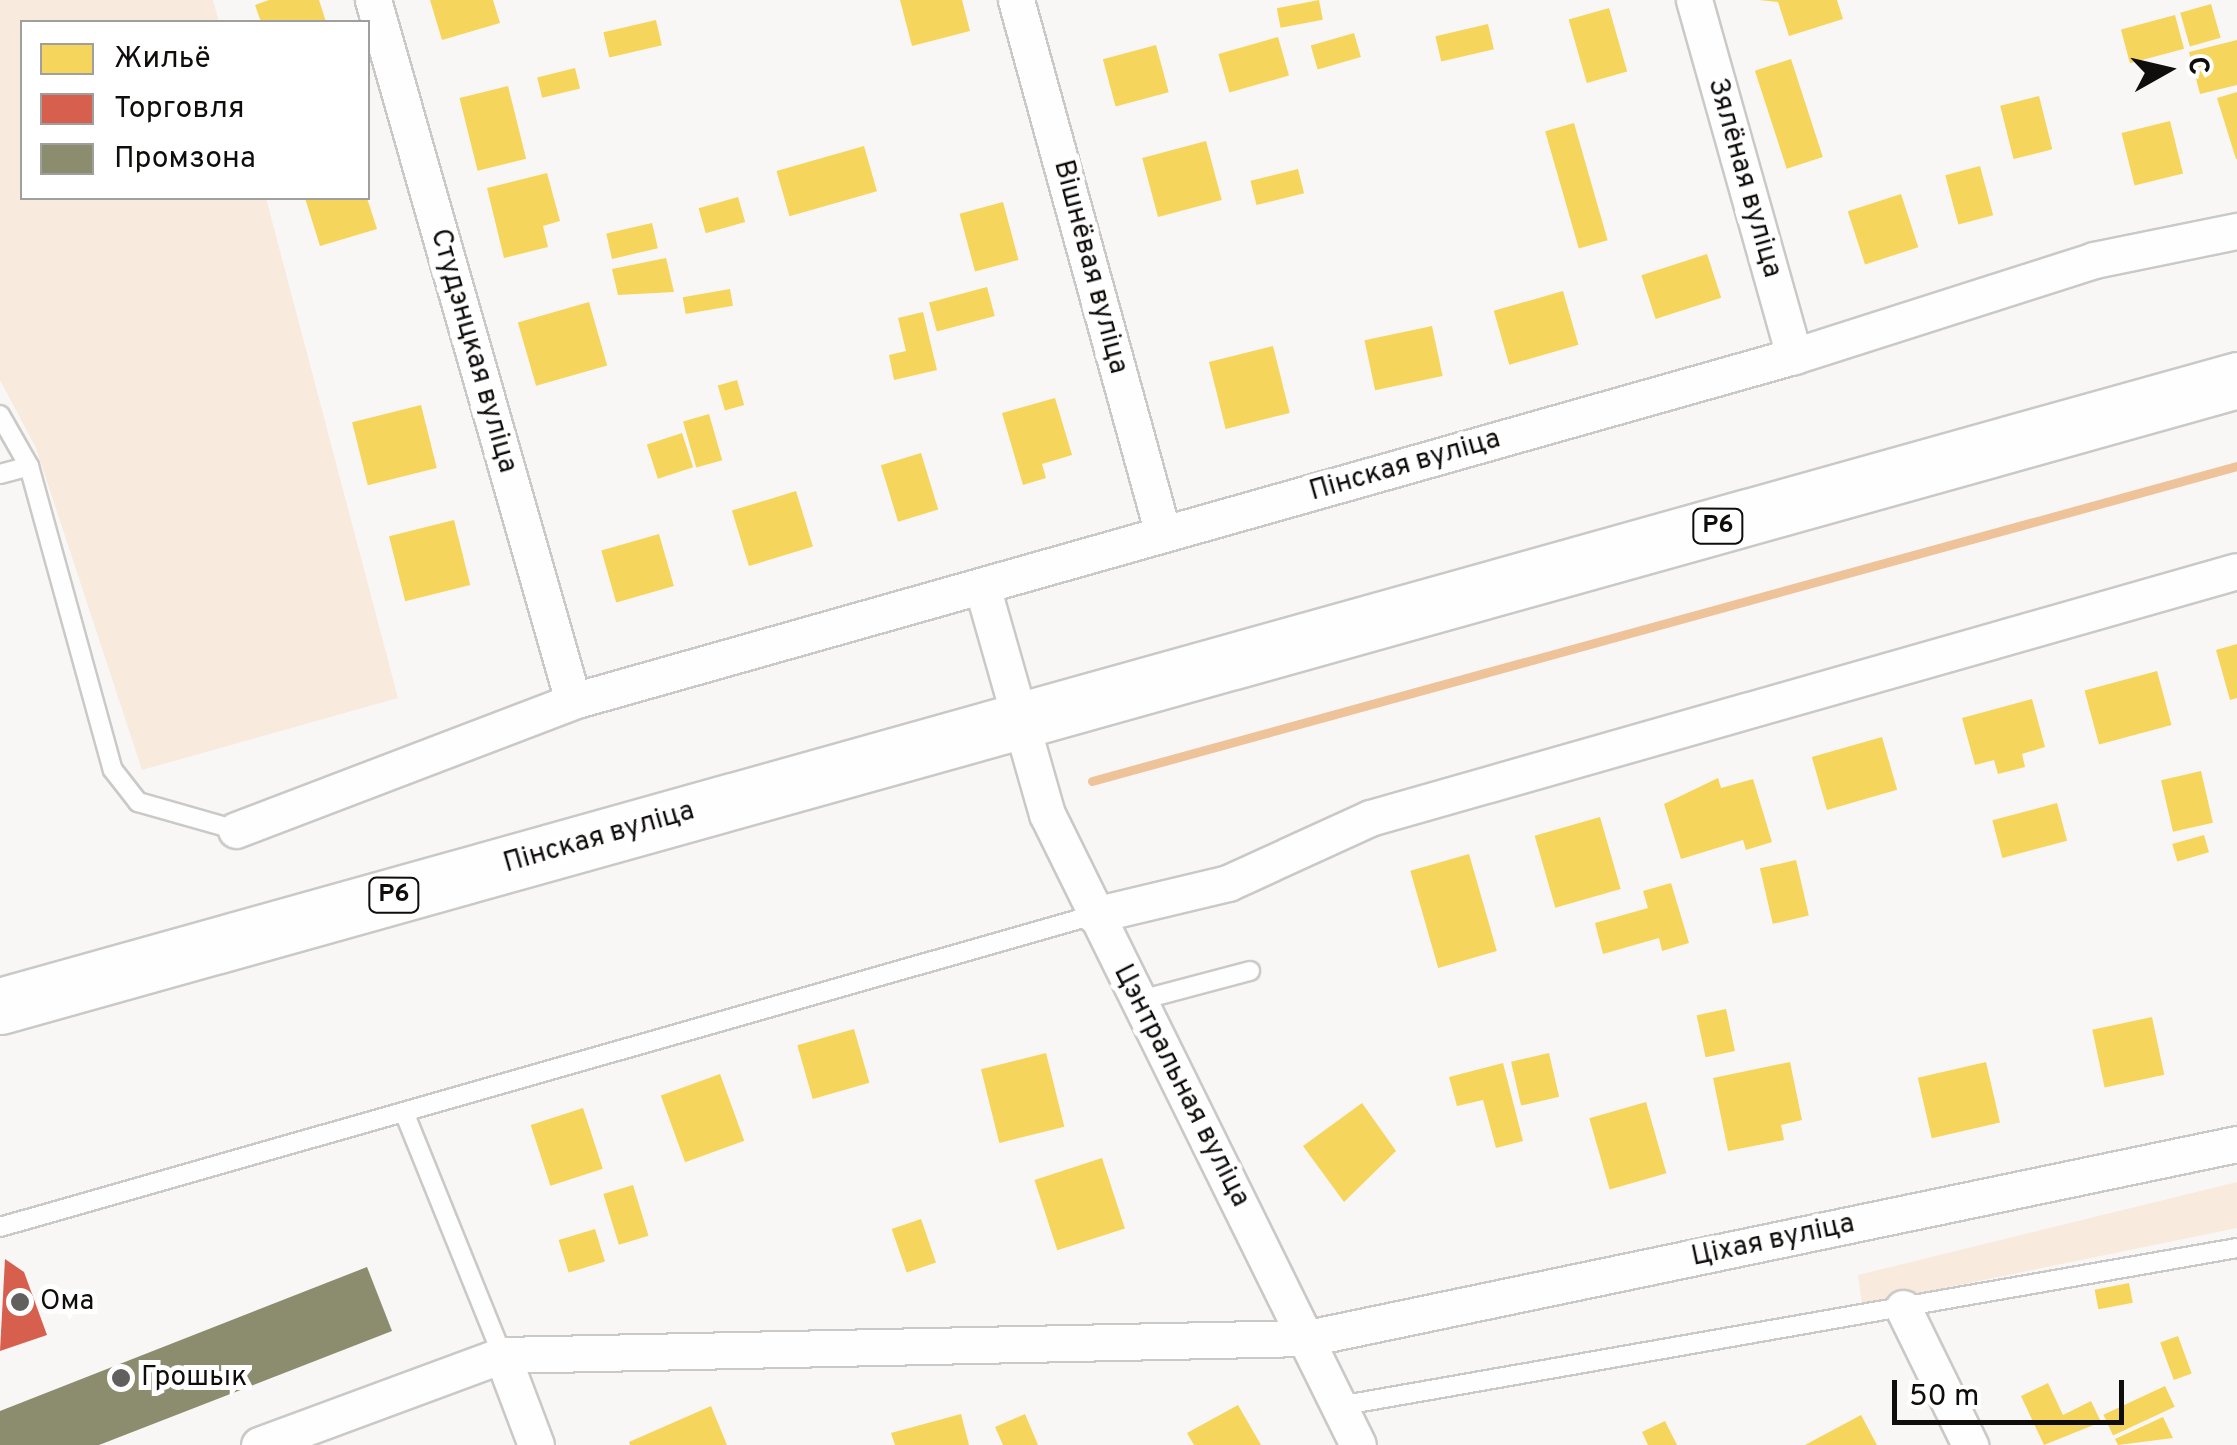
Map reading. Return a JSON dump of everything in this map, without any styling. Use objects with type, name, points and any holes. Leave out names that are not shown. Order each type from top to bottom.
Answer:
[{"type":"main road","name":"Пінская вуліца","points":[[0,1006],[2237,380]]},
{"type":"street","name":"Студэнцкая вуліца","points":[[373,0],[573,701]]},
{"type":"street","name":"Вішнёвая вуліца","points":[[1016,0],[1164,534]]},
{"type":"street","name":"Зялёная вуліца","points":[[1694,0],[1794,356]]},
{"type":"street","name":"Пінская вуліца","points":[[236,830],[573,701],[1794,356],[2094,260],[2237,231]]},
{"type":"street","points":[[1094,915],[1228,884],[1389,812],[2237,571]]},
{"type":"street","name":"Цэнтральная вуліца","points":[[982,586],[1015,722],[1094,915],[1358,1445]]},
{"type":"street","name":"Ціхая вуліца","points":[[259,1445],[502,1355],[1308,1338],[2237,1144]]},
{"type":"street","points":[[1903,1308],[1970,1445]]},
{"type":"street","points":[[502,1355],[536,1445]]},
{"type":"lane","points":[[0,415],[29,466],[114,770],[138,802],[180,821],[236,830]]},
{"type":"lane","points":[[0,474],[29,466]]},
{"type":"lane","points":[[0,1227],[406,1117],[1094,915]]},
{"type":"lane","points":[[1137,1000],[1250,971]]},
{"type":"lane","points":[[406,1117],[502,1355]]},
{"type":"lane","points":[[1339,1406],[2237,1248]]},
{"type":"shaded area","points":[[0,0],[213,0],[218,20],[20,20],[20,200],[267,200],[398,698],[142,770],[36,448],[0,380]]},
{"type":"shaded area","points":[[2237,1182],[2237,1228],[1862,1305],[1858,1275]]},
{"type":"building: Жильё","points":[[269,0],[319,0],[325,20],[260,20],[255,5]]},
{"type":"building: Жильё","points":[[430,0],[493,0],[500,23],[442,40]]},
{"type":"building: Жильё","points":[[900,0],[962,0],[970,31],[912,46]]},
{"type":"building: Жильё","points":[[1319,0],[1323,20],[1281,28],[1277,8]]},
{"type":"building: Жильё","points":[[1759,0],[1837,0],[1843,19],[1789,36],[1778,2]]},
{"type":"building: Жильё","points":[[2211,4],[2221,38],[2190,46],[2180,13]]},
{"type":"building: Жильё","points":[[1609,8],[1627,71],[1587,83],[1569,20]]},
{"type":"building: Жильё","points":[[2175,15],[2184,49],[2130,63],[2121,29]]},
{"type":"building: Жильё","points":[[656,20],[662,45],[609,57],[603,32]]},
{"type":"building: Жильё","points":[[1488,24],[1494,49],[1441,61],[1435,36]]},
{"type":"building: Жильё","points":[[1354,33],[1361,57],[1318,69],[1311,45]]},
{"type":"building: Жильё","points":[[1278,37],[1289,75],[1229,93],[1218,54]]},
{"type":"building: Жильё","points":[[2237,40],[2237,85],[2200,94],[2189,52]]},
{"type":"building: Жильё","points":[[1156,45],[1169,92],[1116,107],[1103,59]]},
{"type":"building: Жильё","points":[[1791,59],[1823,157],[1787,169],[1755,71]]},
{"type":"building: Жильё","points":[[575,68],[580,88],[542,98],[537,77]]},
{"type":"building: Жильё","points":[[508,86],[526,159],[478,171],[459,98]]},
{"type":"building: Жильё","points":[[2237,92],[2237,159],[2236,159],[2217,98]]},
{"type":"building: Жильё","points":[[2039,96],[2052,149],[2013,159],[2000,106]]},
{"type":"building: Жильё","points":[[2170,121],[2183,173],[2135,185],[2121,133]]},
{"type":"building: Жильё","points":[[1574,123],[1608,240],[1579,249],[1545,131]]},
{"type":"building: Жильё","points":[[1206,141],[1222,200],[1158,217],[1142,158]]},
{"type":"building: Жильё","points":[[864,146],[877,191],[789,216],[777,171]]},
{"type":"building: Жильё","points":[[1980,166],[1993,215],[1958,225],[1945,175]]},
{"type":"building: Жильё","points":[[1298,169],[1304,193],[1257,205],[1250,181]]},
{"type":"building: Жильё","points":[[547,173],[560,221],[543,226],[548,247],[504,258],[487,188]]},
{"type":"building: Жильё","points":[[1901,194],[1918,247],[1865,265],[1848,211]]},
{"type":"building: Жильё","points":[[738,197],[745,222],[706,233],[699,208]]},
{"type":"building: Жильё","points":[[306,200],[368,200],[377,229],[320,246]]},
{"type":"building: Жильё","points":[[1003,202],[1019,260],[975,272],[960,214]]},
{"type":"building: Жильё","points":[[652,223],[658,248],[612,259],[606,234]]},
{"type":"building: Жильё","points":[[1707,254],[1721,298],[1656,319],[1641,275]]},
{"type":"building: Жильё","points":[[666,258],[674,292],[618,295],[612,269]]},
{"type":"building: Жильё","points":[[987,287],[995,316],[937,332],[929,303]]},
{"type":"building: Жильё","points":[[730,289],[733,306],[686,314],[683,297]]},
{"type":"building: Жильё","points":[[1563,291],[1578,345],[1509,365],[1494,311]]},
{"type":"building: Жильё","points":[[589,302],[607,365],[536,386],[518,322]]},
{"type":"building: Жильё","points":[[923,312],[937,370],[894,380],[889,355],[906,351],[898,318]]},
{"type":"building: Жильё","points":[[1432,326],[1443,376],[1375,390],[1365,340]]},
{"type":"building: Жильё","points":[[1273,346],[1290,413],[1226,429],[1209,362]]},
{"type":"building: Жильё","points":[[737,380],[744,405],[725,411],[718,386]]},
{"type":"building: Жильё","points":[[1055,398],[1072,455],[1042,464],[1046,478],[1023,485],[1002,413]]},
{"type":"building: Жильё","points":[[421,405],[437,468],[368,485],[352,422]]},
{"type":"building: Жильё","points":[[709,414],[722,460],[696,468],[683,421]]},
{"type":"building: Жильё","points":[[682,433],[693,467],[658,479],[647,444]]},
{"type":"building: Жильё","points":[[921,453],[938,509],[898,522],[881,465]]},
{"type":"building: Жильё","points":[[796,491],[813,546],[749,566],[732,511]]},
{"type":"building: Жильё","points":[[454,520],[470,585],[405,601],[389,536]]},
{"type":"building: Жильё","points":[[659,534],[674,586],[616,602],[601,551]]},
{"type":"building: Жильё","points":[[2237,644],[2237,698],[2230,700],[2216,650]]},
{"type":"building: Жильё","points":[[2157,671],[2171,725],[2099,745],[2085,690]]},
{"type":"building: Жильё","points":[[2032,699],[2045,747],[2022,754],[2025,767],[1998,774],[1994,760],[1975,765],[1962,718]]},
{"type":"building: Жильё","points":[[1882,737],[1897,790],[1827,810],[1812,757]]},
{"type":"building: Жильё","points":[[2201,771],[2213,823],[2173,832],[2161,780]]},
{"type":"building: Жильё","points":[[1718,778],[1721,788],[1753,779],[1772,842],[1746,850],[1743,840],[1681,859],[1664,804]]},
{"type":"building: Жильё","points":[[2057,803],[2067,841],[2002,858],[1992,820]]},
{"type":"building: Жильё","points":[[1600,817],[1621,889],[1555,908],[1535,836]]},
{"type":"building: Жильё","points":[[2204,835],[2209,852],[2177,861],[2172,844]]},
{"type":"building: Жильё","points":[[1469,854],[1497,951],[1438,968],[1410,871]]},
{"type":"building: Жильё","points":[[1796,860],[1809,916],[1773,924],[1760,868]]},
{"type":"building: Жильё","points":[[1671,883],[1689,943],[1662,951],[1659,938],[1603,954],[1595,923],[1648,908],[1643,891]]},
{"type":"building: Жильё","points":[[1726,1009],[1735,1051],[1706,1057],[1697,1015]]},
{"type":"building: Жильё","points":[[2152,1017],[2164,1075],[2105,1087],[2092,1030]]},
{"type":"building: Жильё","points":[[854,1029],[869,1083],[813,1099],[797,1045]]},
{"type":"building: Жильё","points":[[1046,1053],[1064,1127],[999,1143],[981,1069]]},
{"type":"building: Жильё","points":[[1549,1053],[1559,1097],[1521,1106],[1511,1062]]},
{"type":"building: Жильё","points":[[1790,1062],[1802,1120],[1781,1125],[1784,1140],[1728,1151],[1713,1078]]},
{"type":"building: Жильё","points":[[1986,1062],[2000,1122],[1932,1138],[1918,1078]]},
{"type":"building: Жильё","points":[[1503,1063],[1523,1141],[1496,1148],[1483,1100],[1457,1106],[1449,1077]]},
{"type":"building: Жильё","points":[[720,1074],[744,1141],[685,1162],[661,1096]]},
{"type":"building: Жильё","points":[[1646,1102],[1666,1173],[1610,1189],[1589,1118]]},
{"type":"building: Жильё","points":[[1362,1103],[1396,1151],[1344,1202],[1303,1146]]},
{"type":"building: Жильё","points":[[583,1108],[603,1169],[550,1186],[531,1125]]},
{"type":"building: Жильё","points":[[1102,1158],[1125,1228],[1057,1250],[1034,1180]]},
{"type":"building: Жильё","points":[[633,1185],[648,1236],[619,1245],[603,1194]]},
{"type":"building: Жильё","points":[[921,1219],[936,1262],[907,1273],[892,1229]]},
{"type":"building: Жильё","points":[[595,1229],[605,1262],[569,1273],[559,1240]]},
{"type":"building: Жильё","points":[[2129,1283],[2133,1303],[2098,1309],[2095,1290]]},
{"type":"building: Жильё","points":[[2178,1336],[2192,1374],[2174,1380],[2160,1342]]},
{"type":"building: Жильё","points":[[2048,1383],[2063,1415],[2091,1401],[2101,1422],[2044,1445],[2021,1396]]},
{"type":"building: Жильё","points":[[2165,1386],[2175,1407],[2113,1436],[2103,1415]]},
{"type":"building: Жильё","points":[[1238,1405],[1261,1445],[1194,1445],[1187,1433]]},
{"type":"building: Жильё","points":[[711,1406],[727,1445],[630,1445],[629,1442]]},
{"type":"building: Жильё","points":[[961,1414],[969,1445],[895,1445],[891,1433]]},
{"type":"building: Жильё","points":[[1025,1414],[1038,1445],[1003,1445],[995,1427]]},
{"type":"building: Жильё","points":[[1861,1415],[1877,1445],[1805,1445]]},
{"type":"building: Жильё","points":[[2163,1417],[2173,1438],[2118,1445],[2115,1439]]},
{"type":"building: Жильё","points":[[1665,1421],[1677,1445],[1648,1445],[1642,1432]]},
{"type":"building: Торговля","points":[[5,1259],[24,1272],[47,1335],[0,1351]]},
{"type":"building: Промзона","points":[[367,1267],[392,1331],[99,1445],[0,1445],[0,1411]]},
{"type":"waterway","points":[[1092,781],[2237,466]]},
{"type":"place","name":"Ома","points":[[20,1302]]},
{"type":"place","name":"Грошык","points":[[121,1378]]}]
